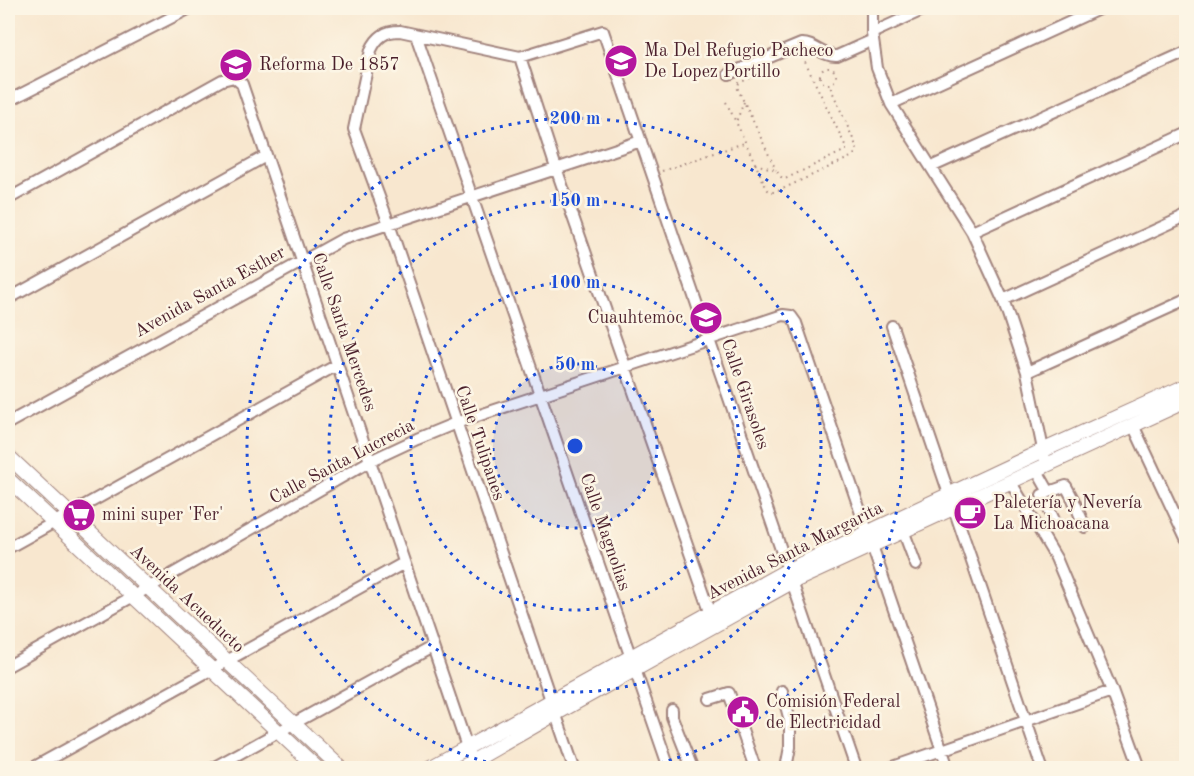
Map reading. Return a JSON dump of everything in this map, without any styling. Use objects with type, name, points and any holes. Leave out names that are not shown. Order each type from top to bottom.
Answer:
[{"type":"main road","name":"Avenida Santa Margarita","points":[[871,538],[903,530],[951,501],[1010,481],[1042,461],[1186,386]]},
{"type":"main road","name":"Avenida Santa Margarita","points":[[467,765],[553,708],[790,576],[951,501],[1186,401]]},
{"type":"main road","name":"Avenida Acueducto","points":[[8,456],[341,768]]},
{"type":"main road","name":"Avenida Acueducto","points":[[8,479],[317,768]]},
{"type":"main road","name":"Avenida Santa Margarita","points":[[430,768],[466,748],[553,708]]},
{"type":"street","points":[[8,101],[190,8]]},
{"type":"street","points":[[872,8],[872,36],[877,68],[891,104],[972,232],[1003,300],[1027,372],[1049,492]]},
{"type":"street","points":[[729,74],[801,44],[809,44],[827,55],[837,56],[927,8]]},
{"type":"street","points":[[891,104],[1101,8]]},
{"type":"street","name":"Calle Tulipanes","points":[[416,35],[394,31],[382,34],[375,41],[371,50],[354,129],[389,224],[574,768]]},
{"type":"street","name":"Calle Girasoles","points":[[520,57],[603,31],[856,768]]},
{"type":"street","points":[[416,35],[520,57],[556,168],[713,619]]},
{"type":"street","name":"Calle Magnolias","points":[[416,35],[669,768]]},
{"type":"street","points":[[931,167],[1186,52]]},
{"type":"street","name":"Calle Santa Mercedes","points":[[8,199],[222,80],[234,77],[242,84],[466,748],[467,765]]},
{"type":"street","points":[[972,232],[1186,134]]},
{"type":"street","name":"Avenida Santa Esther","points":[[8,423],[343,239],[640,141]]},
{"type":"street","points":[[8,299],[266,156]]},
{"type":"street","points":[[1003,300],[1186,216]]},
{"type":"street","points":[[1027,372],[1186,300]]},
{"type":"street","name":"Calle Santa Lucrecia","points":[[8,666],[370,461],[417,439],[456,423],[783,315],[791,316],[796,323],[871,538]]},
{"type":"street","points":[[892,326],[1042,768]]},
{"type":"street","points":[[8,548],[337,365]]},
{"type":"street","points":[[1133,425],[1186,538]]},
{"type":"street","points":[[1010,481],[1056,558],[1112,692],[1140,768]]},
{"type":"street","points":[[1054,522],[1042,495],[1066,486],[1084,527]]},
{"type":"street","points":[[903,530],[916,565]]},
{"type":"street","points":[[871,538],[948,768]]},
{"type":"street","points":[[33,768],[404,563]]},
{"type":"street","points":[[213,768],[432,647]]},
{"type":"street","points":[[773,768],[785,767],[789,747],[790,722],[782,691]]},
{"type":"street","points":[[890,768],[1112,692]]},
{"type":"street","points":[[710,699],[729,693],[755,768]]},
{"type":"street","points":[[672,710],[672,717],[692,768]]},
{"type":"path","points":[[769,70],[737,85],[776,170],[781,177],[786,179],[846,150],[804,60],[800,56]]},
{"type":"path","points":[[827,67],[836,73],[834,82],[829,84],[824,83],[819,74],[827,67]]},
{"type":"path","points":[[726,102],[744,143],[770,192],[776,192],[853,156],[856,152],[857,148],[829,84]]},
{"type":"path","points":[[736,122],[744,102]]},
{"type":"path","points":[[652,174],[744,143]]},
{"type":"path","points":[[755,164],[776,170]]},
{"type":"place","name":"Ma Del Refugio Pacheco De Lopez Portillo","points":[[621,61]]},
{"type":"place","name":"Reforma De 1857","points":[[236,65]]},
{"type":"place","name":"Cuauhtemoc","points":[[706,318]]},
{"type":"place","name":"Paletería y Nevería La Michoacana","points":[[970,513]]},
{"type":"place","name":"mini super 'Fer'","points":[[79,515]]},
{"type":"place","name":"Comisión Federal de Electricidad","points":[[743,712]]}]
